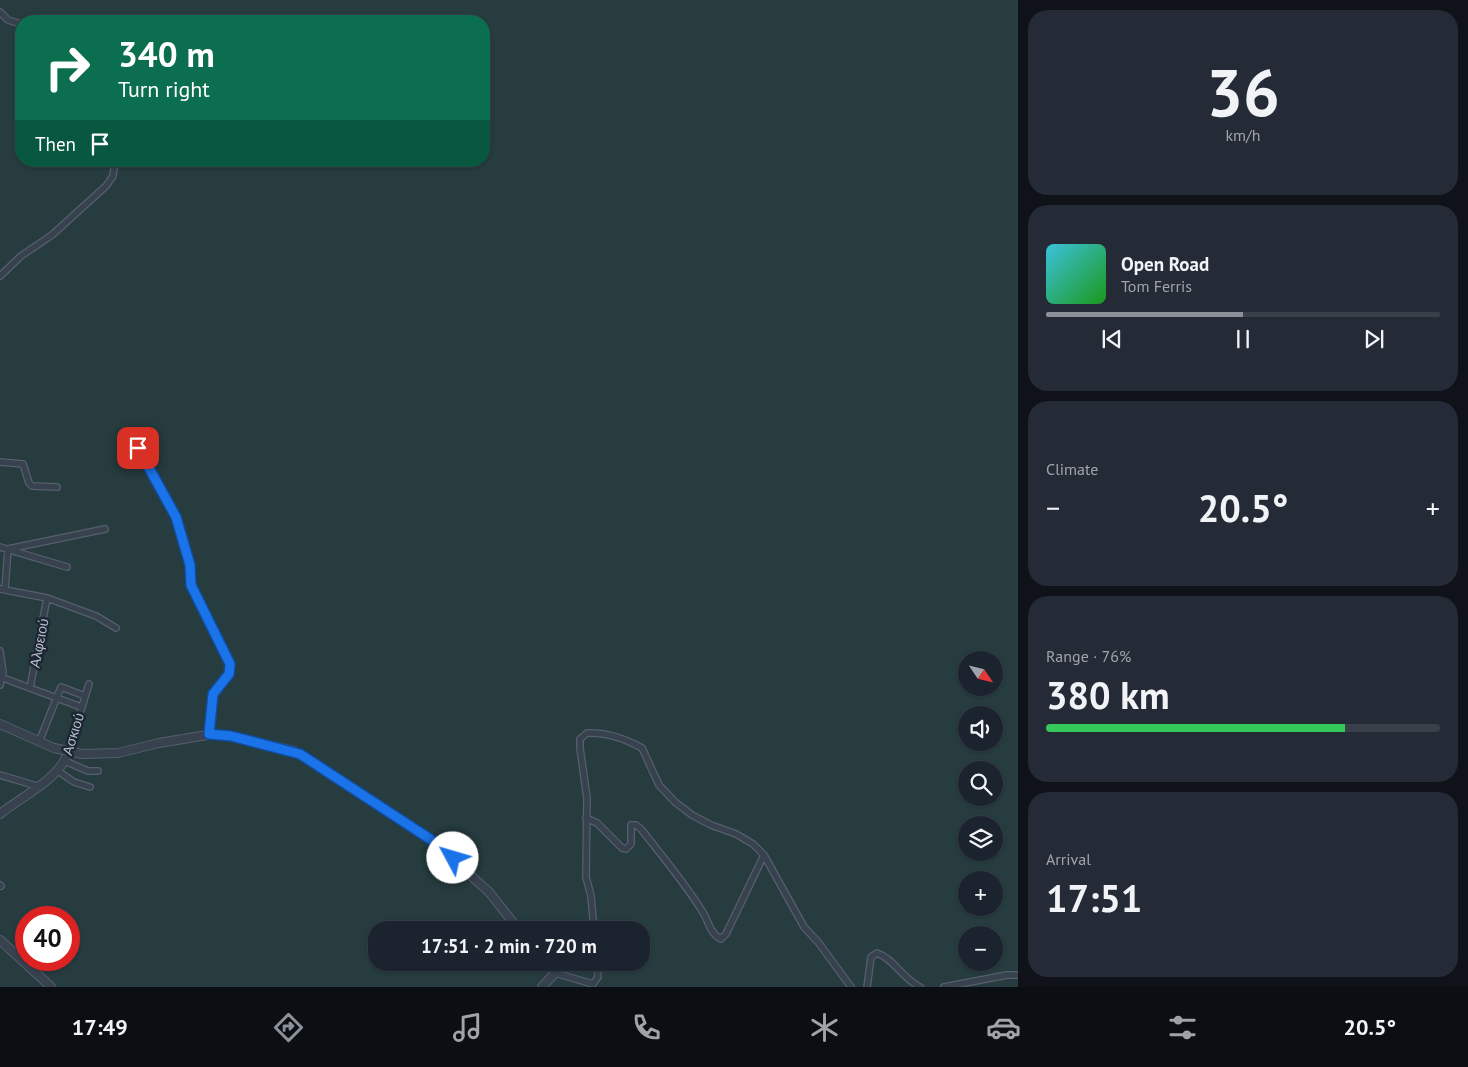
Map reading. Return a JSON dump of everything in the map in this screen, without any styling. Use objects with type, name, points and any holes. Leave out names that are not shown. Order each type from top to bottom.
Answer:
[{"type":"street","points":[[0,12],[8,20],[15,22]]},
{"type":"street","points":[[0,276],[21,256],[52,235],[106,186],[114,176],[115,167]]},
{"type":"street","points":[[138,448],[176,517],[190,565],[191,585],[230,664],[229,674],[213,694],[209,734]]},
{"type":"street","points":[[0,462],[23,464],[29,484],[32,486],[57,486]]},
{"type":"street","points":[[8,549],[105,529]]},
{"type":"street","points":[[0,547],[67,567]]},
{"type":"street","points":[[8,549],[2,589],[47,598],[96,616],[116,628]]},
{"type":"street","name":"Αλφειού","points":[[30,688],[47,598]]},
{"type":"street","points":[[0,651],[3,678],[0,685]]},
{"type":"street","points":[[3,678],[82,707]]},
{"type":"street","name":"Ασκιού","points":[[0,814],[58,771],[65,761],[89,684]]},
{"type":"street","points":[[39,742],[61,687],[85,696]]},
{"type":"street","points":[[0,724],[39,742],[68,752],[118,754],[159,743],[209,734],[231,736],[294,751],[442,849],[496,899],[512,921]]},
{"type":"street","points":[[593,921],[591,896],[586,877],[586,773],[580,739],[587,733],[613,735],[642,748],[659,785],[681,806],[711,825],[736,834],[753,844],[764,854],[804,927],[818,942],[851,987]]},
{"type":"street","points":[[65,761],[88,772],[98,771]]},
{"type":"street","points":[[58,771],[74,782],[90,787]]},
{"type":"street","points":[[0,775],[37,786]]},
{"type":"street","points":[[586,818],[597,823],[622,848],[626,849],[630,844],[631,825],[641,828],[686,888],[704,915],[714,936],[721,939],[726,934],[764,854]]},
{"type":"street","points":[[0,940],[51,987]]},
{"type":"street","points":[[867,987],[870,957],[877,953],[886,956],[902,975],[920,987]]},
{"type":"street","points":[[542,987],[555,973],[593,984],[598,977],[598,971]]},
{"type":"street","points":[[944,987],[1007,975],[1018,975]]},
{"type":"green space","points":[[0,0],[1018,0],[1018,987],[0,987]]},
{"type":"route","points":[[138,448],[176,517],[190,565],[191,585],[231,668],[229,674],[213,694],[209,734],[224,734],[256,744],[294,751],[300,754],[430,839],[453,858]]}]
